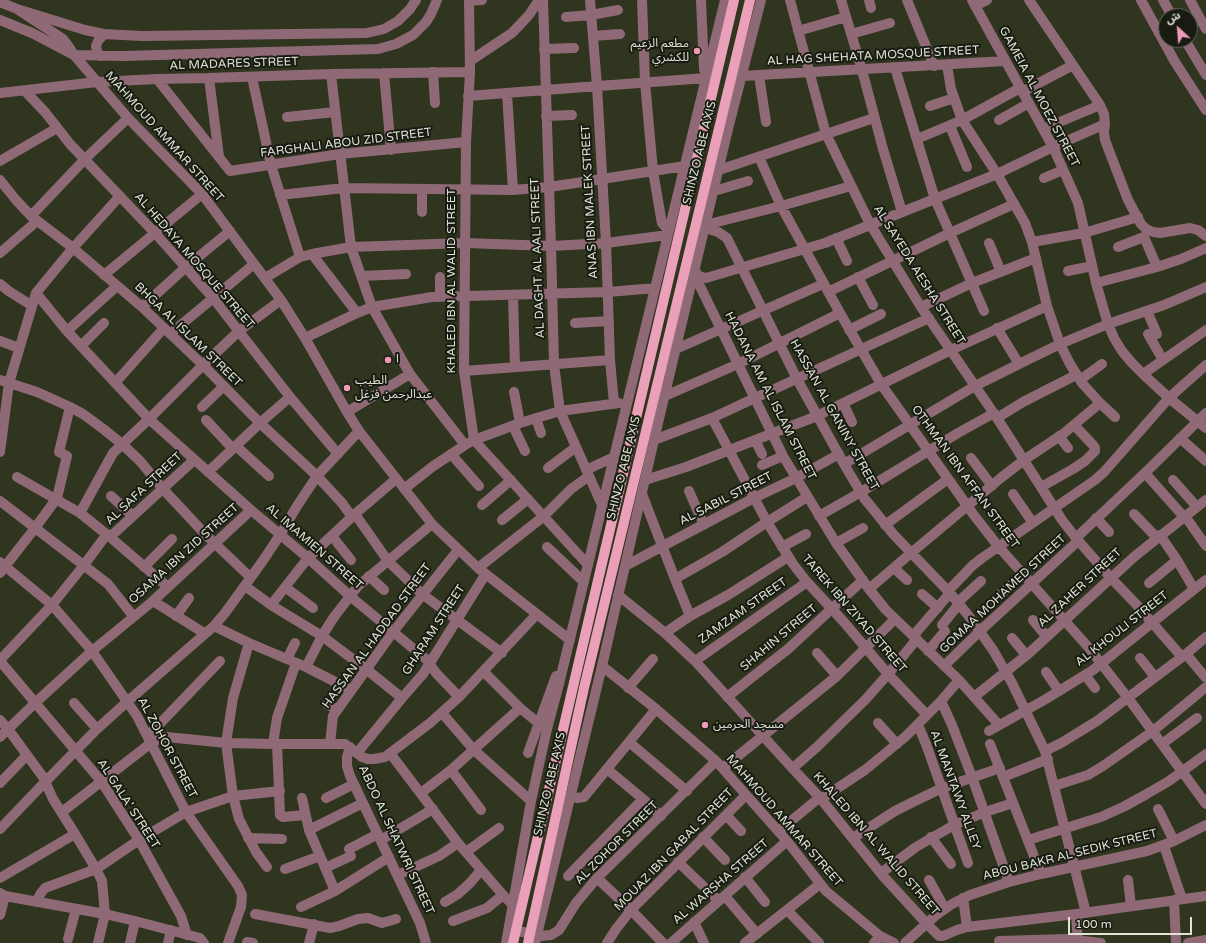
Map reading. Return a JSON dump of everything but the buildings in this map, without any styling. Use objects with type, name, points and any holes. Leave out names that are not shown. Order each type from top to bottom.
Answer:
[{"type":"main road","name":"SHINZO ABE AXIS","points":[[512,943],[734,0]]},
{"type":"main road","name":"SHINZO ABE AXIS","points":[[528,943],[586,680],[750,0]]},
{"type":"street","points":[[0,2],[17,9],[85,30],[104,34],[142,36],[367,33],[384,29],[398,21],[410,9],[416,0]]},
{"type":"street","points":[[0,20],[32,33],[74,55],[123,56],[382,48],[400,42],[416,32],[426,22],[437,0]]},
{"type":"street","points":[[469,0],[482,0]]},
{"type":"street","name":"KHALED IBN AL WALID STREET","points":[[469,0],[470,66],[466,142],[464,296],[464,371],[469,443]]},
{"type":"street","points":[[470,66],[512,33],[529,15],[539,0]]},
{"type":"street","name":"AL DAGHT AL AALI STREET","points":[[543,0],[554,364],[560,411],[602,505]]},
{"type":"street","name":"ANAS IBN MALEK STREET","points":[[590,0],[597,86],[606,242],[610,360],[614,403]]},
{"type":"street","points":[[642,0],[645,82],[653,171],[662,223],[668,233]]},
{"type":"street","points":[[701,0],[705,79]]},
{"type":"street","points":[[506,943],[531,801],[547,729],[570,640],[725,0]]},
{"type":"street","points":[[509,929],[536,939],[602,666],[686,305],[761,0]]},
{"type":"street","name":"AL SAYEDA AESHA STREET","points":[[790,0],[826,134],[870,224],[921,307],[995,415],[1054,509],[1077,539],[1110,577],[1152,623],[1206,678]]},
{"type":"street","points":[[841,0],[902,212]]},
{"type":"street","points":[[907,0],[934,66]]},
{"type":"street","points":[[973,3],[987,0]]},
{"type":"street","points":[[1029,0],[1100,105],[1104,114],[1104,132],[1108,148],[1128,200],[1141,224],[1146,229],[1153,232],[1160,233],[1190,228],[1198,230],[1206,236]]},
{"type":"street","points":[[1141,0],[1175,62],[1206,110]]},
{"type":"street","points":[[1190,0],[1206,29]]},
{"type":"street","name":"GAMEIA AL MOEZ STREET","points":[[973,3],[1053,147],[1078,203],[1096,283],[1108,324],[1114,338],[1122,351],[1142,374],[1206,428]]},
{"type":"street","name":"MAHMOUD AMMAR STREET","points":[[17,9],[62,39],[128,118],[202,194],[281,300],[359,431],[432,524],[481,572],[570,640]]},
{"type":"street","points":[[566,17],[591,15],[618,10]]},
{"type":"street","points":[[798,31],[846,17]]},
{"type":"street","points":[[851,34],[890,23]]},
{"type":"street","points":[[100,56],[96,46],[104,34]]},
{"type":"street","points":[[593,36],[620,34]]},
{"type":"street","points":[[544,48],[574,48]]},
{"type":"street","points":[[1190,48],[1206,75]]},
{"type":"street","name":"AL HAG SHEHATA MOSQUE STREET","points":[[742,76],[1005,61]]},
{"type":"street","points":[[947,65],[951,89],[962,120],[997,174],[1025,224],[1032,242],[1047,306],[1060,344],[1078,378],[1100,403],[1115,417]]},
{"type":"street","points":[[917,139],[950,126],[1073,65]]},
{"type":"street","name":"AL MADARES STREET","points":[[0,93],[97,82],[157,79],[433,72],[470,66]]},
{"type":"street","points":[[895,68],[935,199],[984,311]]},
{"type":"street","points":[[433,72],[435,103]]},
{"type":"street","points":[[384,73],[391,150]]},
{"type":"street","points":[[331,74],[351,247],[372,307],[410,374],[469,443],[511,480],[588,565]]},
{"type":"street","points":[[759,75],[766,122]]},
{"type":"street","points":[[252,77],[271,165],[300,257]]},
{"type":"street","points":[[209,78],[219,157]]},
{"type":"street","points":[[157,79],[219,157]]},
{"type":"street","points":[[468,96],[645,82],[705,79]]},
{"type":"street","name":"AL HEDAYA MOSQUE STREET","points":[[25,91],[45,112],[70,144],[154,232],[213,298],[290,397],[338,454]]},
{"type":"street","points":[[507,93],[513,190]]},
{"type":"street","points":[[930,106],[954,98]]},
{"type":"street","points":[[999,120],[1029,103]]},
{"type":"street","points":[[1043,129],[1100,105]]},
{"type":"street","points":[[287,117],[335,112]]},
{"type":"street","points":[[546,116],[572,115]]},
{"type":"street","points":[[0,253],[34,218],[85,159],[128,118]]},
{"type":"street","points":[[719,170],[874,118]]},
{"type":"street","points":[[694,272],[699,276],[706,278],[805,250],[997,174],[1105,124]]},
{"type":"street","points":[[950,126],[967,166]]},
{"type":"street","points":[[0,161],[57,128]]},
{"type":"street","name":"FARGHALI ABOU ZID STREET","points":[[219,157],[230,171],[340,154],[466,142]]},
{"type":"street","name":"OTHMAN IBN AFFAN STREET","points":[[759,157],[781,206],[849,330],[881,384],[909,425],[998,546],[1102,663],[1206,804]]},
{"type":"street","points":[[280,195],[344,188],[513,190],[602,180],[684,166]]},
{"type":"street","points":[[1044,178],[1063,170]]},
{"type":"street","name":"BHGA AL ISLAM STREET","points":[[0,180],[16,200],[34,218],[73,248],[142,307],[260,423],[317,476],[354,515],[388,561],[422,594],[502,653]]},
{"type":"street","points":[[714,191],[748,181]]},
{"type":"street","points":[[705,227],[851,186]]},
{"type":"street","points":[[422,189],[422,212]]},
{"type":"street","points":[[104,275],[154,232],[202,194]]},
{"type":"street","points":[[0,452],[4,382],[19,348],[36,293],[73,248],[120,196]]},
{"type":"street","points":[[676,349],[763,310],[858,277],[1014,204]]},
{"type":"street","points":[[1032,242],[1084,233],[1138,217]]},
{"type":"street","name":"HASSAN AL GANINY STREET","points":[[705,227],[718,232],[727,238],[797,379],[861,492],[885,525],[959,603],[980,631],[1006,671],[1026,710],[1046,755],[1074,866],[1081,913],[1078,942]]},
{"type":"street","points":[[142,307],[186,267],[230,231]]},
{"type":"street","points":[[265,278],[300,257],[351,247],[465,243],[551,246],[606,242],[668,233]]},
{"type":"street","points":[[1118,247],[1144,237],[1158,267]]},
{"type":"street","points":[[836,238],[847,261]]},
{"type":"street","points":[[989,243],[1001,272]]},
{"type":"street","points":[[1096,283],[1158,267],[1206,248]]},
{"type":"street","points":[[664,249],[667,257],[677,265],[689,264],[698,256]]},
{"type":"street","points":[[312,254],[356,314]]},
{"type":"street","points":[[921,307],[972,283],[1036,258]]},
{"type":"street","points":[[115,383],[167,331],[213,298],[254,264]]},
{"type":"street","points":[[1068,271],[1092,266]]},
{"type":"street","name":"HADANA AM AL ISLAM STREET","points":[[694,272],[783,456],[836,543],[886,610],[959,680],[999,726]]},
{"type":"street","points":[[361,276],[406,274]]},
{"type":"street","points":[[440,277],[440,296]]},
{"type":"street","points":[[858,277],[873,305]]},
{"type":"street","points":[[0,284],[10,292],[32,305]]},
{"type":"street","points":[[67,331],[117,286]]},
{"type":"street","points":[[305,338],[372,307],[432,297],[608,292],[655,288]]},
{"type":"street","points":[[844,464],[975,386],[1060,344],[1108,324],[1164,305],[1203,288],[1206,299]]},
{"type":"street","points":[[651,303],[653,299],[663,292],[672,292],[683,298],[686,305]]},
{"type":"street","name":"AL IMAMIEN STREET","points":[[36,293],[67,331],[150,419],[251,510],[430,663],[436,673],[459,697]]},
{"type":"street","points":[[513,294],[515,367]]},
{"type":"street","points":[[80,513],[110,459],[122,444],[150,419],[202,365],[239,331],[281,300]]},
{"type":"street","points":[[645,480],[686,467],[817,416],[997,328],[1047,306]]},
{"type":"street","points":[[1147,311],[1153,334],[1163,360]]},
{"type":"street","points":[[665,396],[738,364],[840,313]]},
{"type":"street","points":[[849,330],[881,314]]},
{"type":"street","points":[[654,440],[712,418],[929,318]]},
{"type":"street","points":[[575,323],[609,321]]},
{"type":"street","points":[[81,346],[104,323]]},
{"type":"street","points":[[997,328],[1019,364]]},
{"type":"street","points":[[1142,374],[1206,330]]},
{"type":"street","points":[[0,341],[19,348]]},
{"type":"street","points":[[464,371],[610,360]]},
{"type":"street","points":[[819,516],[928,451],[995,415],[1078,378],[1102,364]]},
{"type":"street","points":[[793,768],[843,723],[888,674],[949,592],[973,565],[998,546],[1085,488],[1104,472],[1169,398],[1206,366]]},
{"type":"street","points":[[347,412],[410,374]]},
{"type":"street","points":[[4,382],[37,392],[70,407],[83,414],[122,444],[140,461],[163,489],[215,544],[247,582],[271,605],[322,636],[402,698]]},
{"type":"street","points":[[202,407],[224,386]]},
{"type":"street","points":[[514,392],[516,424],[525,451]]},
{"type":"street","points":[[208,472],[290,397]]},
{"type":"street","points":[[404,489],[432,467],[469,443],[516,424],[560,411],[627,402]]},
{"type":"street","points":[[843,403],[852,422]]},
{"type":"street","points":[[869,589],[1024,460],[1074,425],[1100,403]]},
{"type":"street","points":[[2,567],[35,528],[56,498],[67,456],[60,454],[59,452],[70,407]]},
{"type":"street","name":"GOMAA MOHAMED STREET","points":[[944,666],[1031,584],[1096,518],[1145,473],[1206,413]]},
{"type":"street","points":[[536,418],[541,433]]},
{"type":"street","name":"TAREK IBN ZIYAD STREET","points":[[712,418],[766,522],[782,548],[807,582],[833,609],[888,674],[927,715]]},
{"type":"street","points":[[206,420],[234,447],[269,476]]},
{"type":"street","points":[[1040,487],[1073,469],[1085,461],[1095,451],[1095,448],[1074,425]]},
{"type":"street","points":[[0,830],[97,729],[204,633],[214,626],[280,535],[296,506],[317,476],[359,431]]},
{"type":"street","points":[[1059,436],[1068,448]]},
{"type":"street","points":[[1180,438],[1206,461]]},
{"type":"street","points":[[755,440],[762,454]]},
{"type":"street","points":[[548,468],[576,447]]},
{"type":"street","points":[[451,454],[479,486]]},
{"type":"street","name":"AL SABIL STREET","points":[[625,566],[754,498],[796,478],[839,454]]},
{"type":"street","points":[[762,464],[783,456]]},
{"type":"street","points":[[481,572],[544,516],[587,473],[614,457]]},
{"type":"street","points":[[971,458],[992,486]]},
{"type":"street","name":"AL SAFA STREET","points":[[0,661],[52,605],[109,536],[194,460]]},
{"type":"street","points":[[1145,473],[1184,517],[1206,546]]},
{"type":"street","points":[[17,477],[80,513],[168,587]]},
{"type":"street","points":[[271,605],[308,558],[354,515],[396,479]]},
{"type":"street","points":[[885,525],[948,479]]},
{"type":"street","points":[[482,505],[511,480]]},
{"type":"street","points":[[1173,480],[1197,507]]},
{"type":"street","points":[[689,491],[704,525]]},
{"type":"street","points":[[642,494],[690,616]]},
{"type":"street","points":[[1012,494],[1033,523]]},
{"type":"street","points":[[111,496],[133,516]]},
{"type":"street","points":[[675,580],[722,552],[766,522],[807,497]]},
{"type":"street","points":[[502,520],[528,499]]},
{"type":"street","name":"AL ZAHER STREET","points":[[974,697],[1026,655],[1110,577],[1206,500]]},
{"type":"street","points":[[0,501],[108,584],[133,616]]},
{"type":"street","name":"OSAMA IBN ZID STREET","points":[[0,737],[92,651],[154,600],[251,510]]},
{"type":"street","points":[[1134,514],[1158,537],[1177,560],[1194,589]]},
{"type":"street","points":[[1096,518],[1109,532]]},
{"type":"street","points":[[305,815],[281,816],[275,744],[278,715],[301,665],[358,586],[432,524]]},
{"type":"street","points":[[836,543],[863,528]]},
{"type":"street","points":[[782,548],[806,534]]},
{"type":"street","points":[[332,536],[351,560]]},
{"type":"street","points":[[144,567],[172,539]]},
{"type":"street","points":[[547,547],[584,582]]},
{"type":"street","name":"HASSAN AL HADDAD STREET","points":[[330,744],[333,716],[393,632],[458,550]]},
{"type":"street","points":[[665,633],[788,556]]},
{"type":"street","points":[[1149,583],[1177,560]]},
{"type":"street","name":"AL ZOHOR STREET","points":[[2,567],[52,605],[92,651],[128,701],[186,812],[238,886],[242,895],[241,907],[228,943]]},
{"type":"street","points":[[894,568],[906,580]]},
{"type":"street","name":"GHARAM STREET","points":[[354,750],[423,674],[458,620],[481,572]]},
{"type":"street","points":[[1001,594],[1023,575]]},
{"type":"street","points":[[369,576],[384,590]]},
{"type":"street","name":"SHAHIN STREET","points":[[727,697],[788,649],[863,580]]},
{"type":"street","name":"AL KHOULI STREET","points":[[989,731],[1085,675],[1206,580]]},
{"type":"street","points":[[928,651],[959,603],[981,581]]},
{"type":"street","name":"ZAMZAM STREET","points":[[695,661],[807,582]]},
{"type":"street","points":[[285,587],[313,608]]},
{"type":"street","points":[[922,594],[938,608]]},
{"type":"street","name":"KHALED IBN AL WALID STREET","points":[[618,595],[665,633],[695,661],[821,798],[881,873],[926,924],[939,936],[943,936],[967,927],[1206,896]]},
{"type":"street","points":[[176,616],[188,598]]},
{"type":"street","points":[[154,600],[176,616],[204,633]]},
{"type":"street","points":[[149,739],[167,738],[226,743],[345,744],[362,756],[374,759],[385,757],[442,713],[484,672],[536,615]]},
{"type":"street","name":"AL ZOHOR STREET","points":[[536,939],[555,933],[559,930],[576,903],[597,878],[687,791],[720,765],[763,736],[837,676],[895,620]]},
{"type":"street","points":[[1033,620],[1046,636]]},
{"type":"street","points":[[214,626],[301,665],[351,690]]},
{"type":"street","points":[[853,838],[895,811],[942,788],[972,777],[1001,772],[1046,755],[1061,743],[1097,721],[1184,656],[1206,637]]},
{"type":"street","points":[[1012,638],[1026,655]]},
{"type":"street","points":[[249,643],[233,698],[226,743],[239,819],[256,852],[267,867]]},
{"type":"street","points":[[287,659],[295,643]]},
{"type":"street","points":[[817,653],[837,676]]},
{"type":"street","points":[[1140,658],[1155,677]]},
{"type":"street","points":[[628,688],[653,659]]},
{"type":"street","name":"AL GALA' STREET","points":[[0,661],[101,781],[139,840],[181,916],[187,935]]},
{"type":"street","points":[[62,812],[101,781],[149,739],[220,661]]},
{"type":"street","name":"MAHMOUD AMMAR STREET","points":[[602,666],[720,765],[779,831],[820,884],[832,897],[877,939],[894,943]]},
{"type":"street","points":[[528,753],[559,668]]},
{"type":"street","points":[[484,672],[520,708],[547,729]]},
{"type":"street","points":[[1046,672],[1059,691]]},
{"type":"street","points":[[1085,675],[1095,688]]},
{"type":"street","points":[[779,831],[821,798],[865,770],[897,744],[918,725],[959,680]]},
{"type":"street","points":[[1054,786],[1088,775],[1103,766],[1153,731],[1206,687]]},
{"type":"street","points":[[941,701],[972,777],[1009,882]]},
{"type":"street","points":[[74,703],[97,729]]},
{"type":"street","points":[[327,704],[337,710]]},
{"type":"street","points":[[421,793],[451,770],[520,708]]},
{"type":"street","points":[[571,796],[577,798],[584,796],[656,710]]},
{"type":"street","points":[[442,713],[474,750],[531,801]]},
{"type":"street","points":[[1162,744],[1197,718]]},
{"type":"street","points":[[0,720],[43,777],[53,799],[102,881],[105,914],[98,943]]},
{"type":"street","points":[[878,723],[897,744]]},
{"type":"street","name":"AL MANTAWY ALLEY","points":[[918,725],[968,863]]},
{"type":"street","points":[[629,742],[687,791]]},
{"type":"street","points":[[990,744],[1041,874]]},
{"type":"street","name":"ABDO AL SHATWRI STREET","points":[[354,750],[347,757],[347,766],[354,784],[420,923],[426,943]]},
{"type":"street","points":[[390,753],[458,843],[512,904]]},
{"type":"street","points":[[1028,840],[1101,817],[1125,806],[1151,792],[1206,754]]},
{"type":"street","points":[[0,783],[27,755]]},
{"type":"street","points":[[607,769],[661,816]]},
{"type":"street","points":[[451,770],[481,810]]},
{"type":"street","points":[[326,798],[354,784]]},
{"type":"street","points":[[36,902],[41,892],[45,888],[96,869],[139,840],[186,812],[234,796],[280,791]]},
{"type":"street","name":"MOUAZ IBN GABAL STREET","points":[[607,943],[631,910],[746,795]]},
{"type":"street","points":[[302,798],[309,830],[336,891]]},
{"type":"street","points":[[568,876],[643,799]]},
{"type":"street","points":[[309,830],[363,803]]},
{"type":"street","points":[[881,873],[898,859],[954,825],[985,812],[1013,803]]},
{"type":"street","points":[[325,868],[350,852],[433,809]]},
{"type":"street","points":[[1158,809],[1174,841]]},
{"type":"street","points":[[726,815],[741,830]]},
{"type":"street","name":"ABOU BAKR AL SEDIK STREET","points":[[905,943],[945,909],[970,895],[1009,882],[1164,846],[1188,835],[1206,824]]},
{"type":"street","points":[[466,852],[500,828]]},
{"type":"street","points":[[0,878],[75,834]]},
{"type":"street","points":[[703,837],[725,860]]},
{"type":"street","points":[[248,838],[282,839]]},
{"type":"street","points":[[931,838],[951,864]]},
{"type":"street","name":"AL WARSHA STREET","points":[[671,943],[787,841]]},
{"type":"street","points":[[398,875],[439,856],[458,843]]},
{"type":"street","points":[[1164,846],[1178,899],[1176,943]]},
{"type":"street","points":[[285,869],[320,856]]},
{"type":"street","points":[[301,907],[336,891],[389,857]]},
{"type":"street","points":[[678,862],[722,898],[751,940],[820,884]]},
{"type":"street","points":[[445,902],[458,894],[481,870]]},
{"type":"street","points":[[745,877],[765,902]]},
{"type":"street","points":[[597,878],[663,943]]},
{"type":"street","points":[[929,880],[945,909]]},
{"type":"street","points":[[1128,880],[1131,906]]},
{"type":"street","points":[[0,915],[3,894],[36,902],[105,914],[135,921],[200,938],[204,943]]},
{"type":"street","points":[[453,922],[487,908],[503,895]]},
{"type":"street","points":[[963,898],[967,927]]},
{"type":"street","points":[[68,939],[76,909]]},
{"type":"street","points":[[787,910],[819,943]]},
{"type":"street","points":[[255,914],[330,928],[358,919],[368,918],[382,923],[396,919]]},
{"type":"street","points":[[130,943],[135,921]]},
{"type":"street","points":[[694,922],[704,943]]},
{"type":"street","points":[[309,943],[314,924]]},
{"type":"street","points":[[168,943],[171,930]]},
{"type":"street","points":[[998,941],[1036,942],[1066,939],[1078,942],[1101,943]]},
{"type":"street","points":[[1188,943],[1206,940]]},
{"type":"place","name":"مطعم الزعيم للكشري","points":[[697,51]]},
{"type":"place","name":"ا","points":[[388,360]]},
{"type":"place","name":"الطيب عبدالرحمن فرغل","points":[[347,388]]},
{"type":"place","name":"مسجد الحرمين","points":[[705,725]]}]
